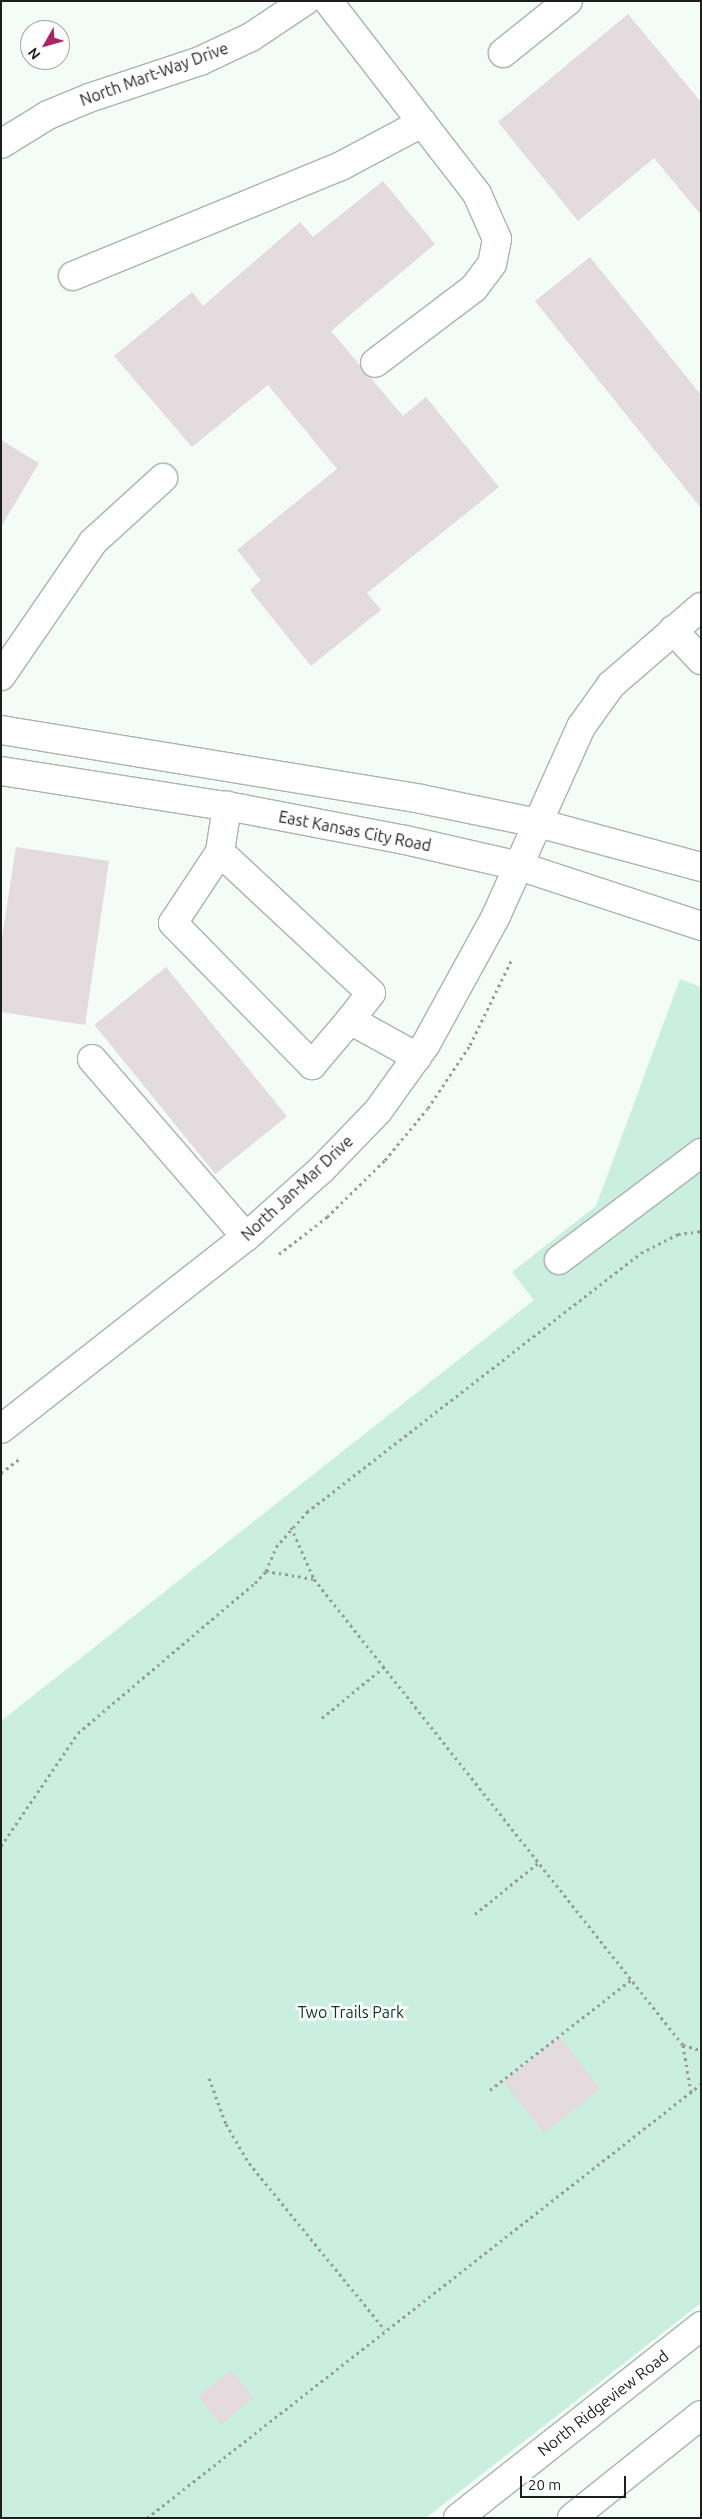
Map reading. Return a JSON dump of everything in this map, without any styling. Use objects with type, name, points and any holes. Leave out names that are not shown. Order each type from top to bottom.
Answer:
[{"type":"main road","name":"North Mart-Way Drive","points":[[1,144],[56,111],[200,61],[251,37],[305,1]]},
{"type":"main road","points":[[328,1],[477,194],[497,239],[492,264],[474,288],[375,363]]},
{"type":"main road","points":[[504,54],[568,1]]},
{"type":"main road","points":[[73,276],[341,166],[422,123]]},
{"type":"main road","points":[[1,676],[93,542],[163,478]]},
{"type":"main road","name":"North Jan-Mar Drive","points":[[1,1429],[246,1237],[321,1170],[378,1111],[417,1057],[496,916],[586,720],[611,685],[701,607]]},
{"type":"main road","points":[[673,630],[701,660]]},
{"type":"main road","points":[[1,730],[422,799],[538,823],[701,867]]},
{"type":"main road","name":"East Kansas City Road","points":[[1,771],[227,806],[519,866],[701,926]]},
{"type":"main road","points":[[220,852],[371,993],[312,1065],[173,923],[220,852],[227,806]]},
{"type":"main road","points":[[350,1020],[417,1057]]},
{"type":"main road","points":[[92,1059],[246,1237]]},
{"type":"main road","points":[[559,1260],[701,1152]]},
{"type":"main road","name":"North Ridgeview Road","points":[[458,2518],[701,2326]]},
{"type":"main road","points":[[572,2518],[701,2415]]},
{"type":"path","points":[[1,1846],[78,1733],[266,1571],[276,1547],[291,1527],[641,1253],[678,1234],[701,1231]]},
{"type":"path","points":[[291,1527],[314,1579],[385,1666],[682,2045],[690,2092]]},
{"type":"path","points":[[266,1571],[314,1579]]},
{"type":"path","points":[[322,1718],[385,1666]]},
{"type":"path","points":[[475,1914],[538,1863]]},
{"type":"path","points":[[490,2090],[631,1980]]},
{"type":"path","points":[[682,2045],[701,2050]]},
{"type":"path","points":[[209,2078],[226,2124],[249,2164],[385,2330]]},
{"type":"path","points":[[147,2518],[701,2084]]},
{"type":"green space","name":"Two Trails Park","points":[[680,979],[701,987],[701,2303],[426,2518],[1,2518],[1,1721],[534,1300],[512,1272],[596,1206]]},
{"type":"building","points":[[628,14],[701,102],[701,215],[654,158],[578,221],[498,122]]},
{"type":"building","points":[[383,181],[435,244],[331,331],[403,416],[426,397],[499,487],[367,593],[381,610],[311,666],[250,590],[261,580],[237,550],[337,469],[268,385],[192,447],[114,356],[192,292],[203,306],[300,222],[313,237]]},
{"type":"building","points":[[590,257],[701,395],[701,508],[535,301]]},
{"type":"building","points":[[1,440],[39,463],[1,527]]},
{"type":"building","points":[[16,847],[109,861],[85,1025],[1,1012],[1,944]]},
{"type":"building","points":[[166,967],[287,1116],[215,1174],[95,1025]]},
{"type":"building","points":[[560,2037],[601,2089],[544,2133],[503,2081]]},
{"type":"building","points":[[231,2370],[254,2398],[221,2424],[198,2396]]}]
